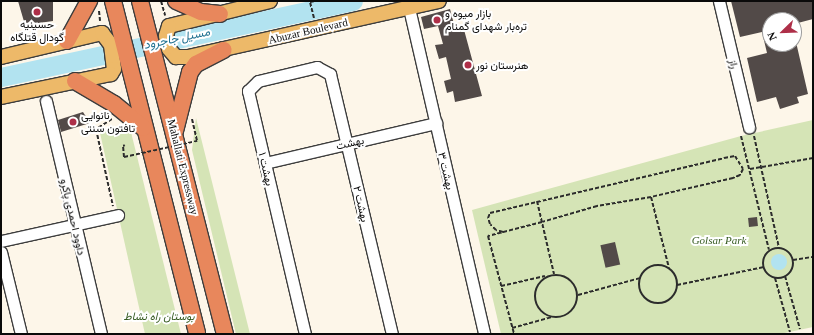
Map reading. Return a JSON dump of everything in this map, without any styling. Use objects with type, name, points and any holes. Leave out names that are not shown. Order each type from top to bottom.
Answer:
[{"type":"highway","points":[[113,1],[117,43],[117,64],[144,128],[197,334]]},
{"type":"highway","name":"Mahallati Expressway","points":[[140,1],[226,334]]},
{"type":"highway","points":[[176,1],[201,12],[220,14]]},
{"type":"highway","points":[[67,41],[92,5]]},
{"type":"highway","points":[[175,135],[190,72],[196,64],[224,50]]},
{"type":"highway","points":[[75,81],[114,104],[144,128]]},
{"type":"main road","points":[[168,23],[220,14],[270,1]]},
{"type":"main road","name":"Abuzar Boulevard","points":[[168,23],[166,33],[167,43],[176,57],[188,57],[439,1]]},
{"type":"main road","points":[[1,57],[67,41],[101,28],[117,43]]},
{"type":"main road","points":[[1,97],[75,81],[117,64]]},
{"type":"street","name":"راز","points":[[719,1],[751,130]]},
{"type":"street","name":"بهشت ۳","points":[[409,8],[484,334]]},
{"type":"street","name":"بهشت ۱","points":[[305,334],[248,91],[258,81],[317,67],[330,74]]},
{"type":"street","name":"بهشت ۲","points":[[330,74],[392,334]]},
{"type":"street","name":"داوود احمدی پاکرو","points":[[46,101],[101,334]]},
{"type":"street","name":"بهشت","points":[[265,162],[436,123]]},
{"type":"street","points":[[1,241],[117,215]]},
{"type":"street","points":[[1,252],[21,334]]},
{"type":"path","points":[[161,1],[168,23]]},
{"type":"path","points":[[314,18],[310,2],[315,1]]},
{"type":"path","points":[[92,5],[98,9],[101,28]]},
{"type":"path","points":[[125,145],[123,146],[124,157],[197,141],[190,114]]},
{"type":"path","points":[[112,118],[96,129],[117,215]]},
{"type":"path","points":[[751,130],[779,248]]},
{"type":"path","points":[[742,136],[769,250]]},
{"type":"path","points":[[503,232],[496,230],[490,224],[488,218],[490,213],[735,156],[743,169],[740,175],[733,178],[651,197],[598,206],[542,222],[488,236],[514,334]]},
{"type":"path","points":[[750,170],[813,158]]},
{"type":"path","points":[[640,278],[640,291],[648,300],[654,302],[667,301],[675,291],[677,285],[669,269],[651,197]]},
{"type":"path","points":[[537,201],[554,274]]},
{"type":"path","points":[[775,278],[785,276],[791,270],[793,260],[788,252],[779,248],[769,250],[763,258],[764,267],[767,273],[775,278],[790,332]]},
{"type":"path","points":[[793,260],[813,257]]},
{"type":"path","points":[[578,295],[640,278],[652,266],[669,269]]},
{"type":"path","points":[[677,285],[764,267]]},
{"type":"path","points":[[501,286],[554,274],[561,274],[573,282],[578,295],[577,302],[569,314],[512,328]]},
{"type":"path","points":[[547,276],[537,286],[535,300],[542,312],[553,317]]},
{"type":"path","points":[[785,276],[800,329]]},
{"type":"green space","points":[[196,118],[250,334],[236,334],[192,150]]},
{"type":"green space","name":"Golsar Park","points":[[813,120],[813,327],[780,334],[501,334],[472,210],[741,136]]},
{"type":"green space","name":"بوستان راه نشاط","points":[[129,124],[181,334],[145,334],[100,133]]},
{"type":"water","points":[[776,254],[782,254],[787,259],[785,268],[782,270],[776,270],[771,265],[771,259]]},
{"type":"building","name":"حسینیه گودال قتلگاه","points":[[18,1],[53,1],[53,21],[25,25]]},
{"type":"building","points":[[731,1],[813,1],[813,19],[802,22],[802,12],[762,12],[762,32],[740,37]]},
{"type":"building","points":[[450,9],[455,28],[463,26],[482,96],[455,102],[453,91],[447,93],[444,81],[451,79],[446,57],[439,59],[435,45],[443,44],[438,26],[424,29],[421,17]]},
{"type":"building","points":[[798,52],[808,94],[797,97],[799,103],[780,109],[776,97],[757,102],[747,58],[767,53]]},
{"type":"building","name":"نانوایی تافتون سنتی","points":[[83,112],[90,123],[61,132],[58,120]]},
{"type":"building","points":[[757,217],[758,226],[749,227],[748,218]]},
{"type":"building","points":[[615,242],[620,264],[606,268],[600,245]]},
{"type":"waterway","name":"مسیل جاجرود","points":[[1,77],[353,1]]},
{"type":"place","name":"حسینیه گودال قتلگاه","points":[[37,12]]},
{"type":"place","name":"بازار میوه و تره‌بار شهدای گمنام","points":[[437,20]]},
{"type":"place","name":"هنرستان نور","points":[[468,65]]},
{"type":"place","name":"نانوایی تافتون سنتی","points":[[73,122]]}]
